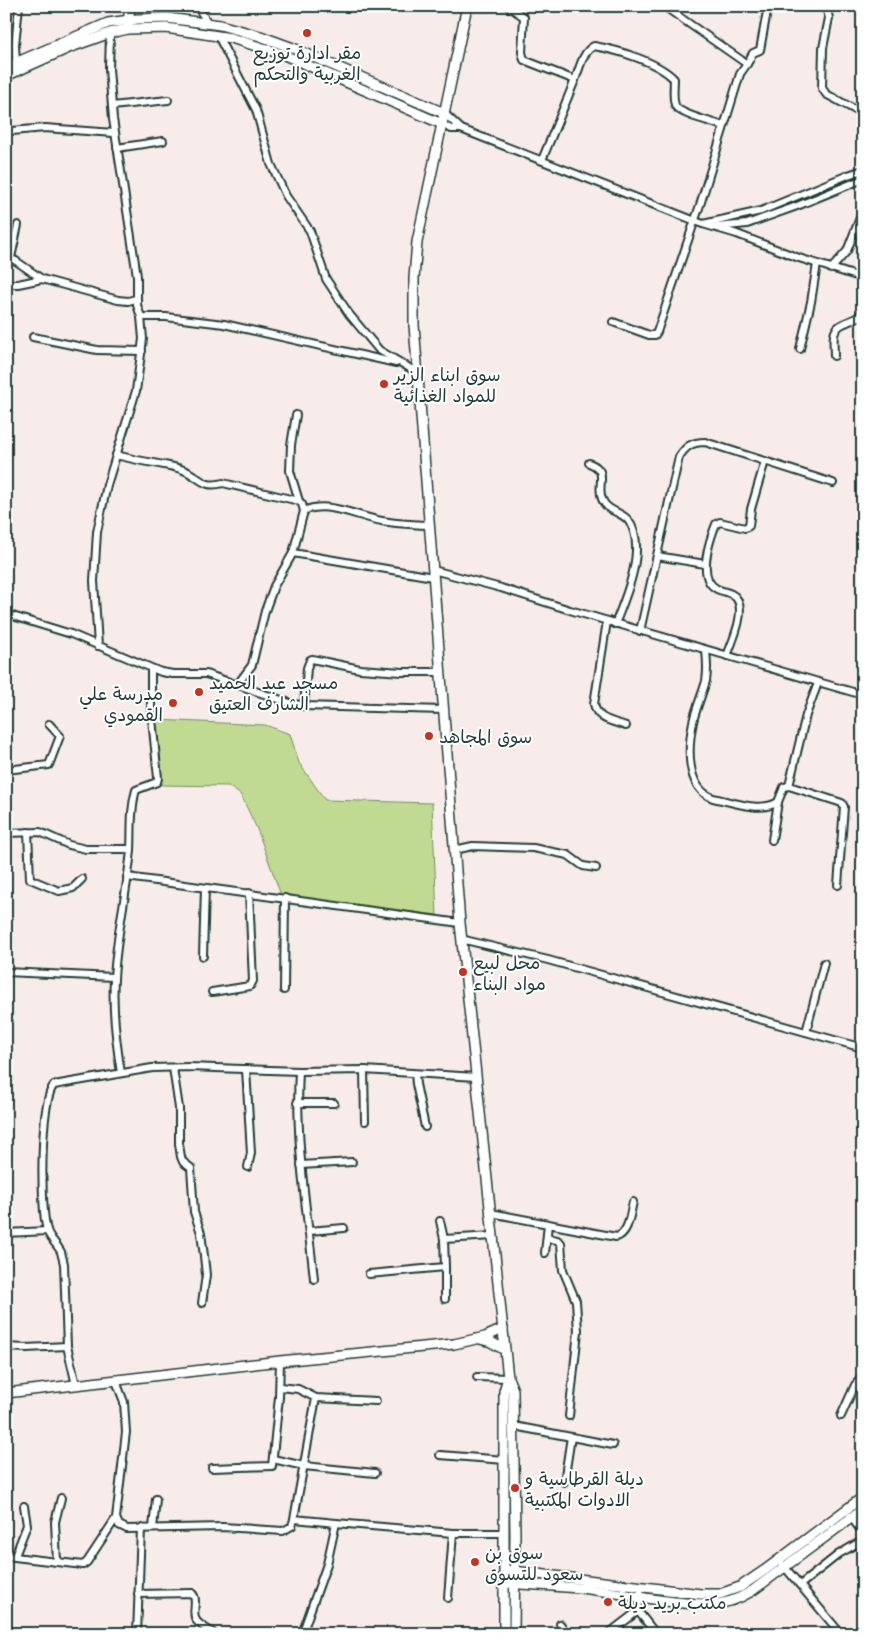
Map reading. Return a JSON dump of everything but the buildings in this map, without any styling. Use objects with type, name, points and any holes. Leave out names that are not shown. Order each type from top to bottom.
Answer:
[{"type":"main road","points":[[128,25],[130,6]]},
{"type":"main road","points":[[467,6],[419,232],[414,278],[414,325],[461,939],[508,1378],[513,1390],[516,1571],[514,1634]]},
{"type":"main road","points":[[6,66],[97,27],[128,25],[167,18],[234,28],[284,44],[444,113]]},
{"type":"main road","points":[[6,76],[128,25],[166,28],[218,36],[282,54],[442,124]]},
{"type":"main road","points":[[97,27],[100,36]]},
{"type":"main road","points":[[6,1393],[280,1361],[454,1344],[480,1339],[503,1329]]},
{"type":"main road","points":[[480,1339],[505,1350]]},
{"type":"main road","points":[[504,1634],[504,1391],[508,1378]]},
{"type":"main road","points":[[505,1570],[701,1594],[720,1594],[740,1587],[863,1497]]},
{"type":"main road","points":[[505,1583],[589,1589],[712,1604],[726,1603],[738,1599],[785,1568],[863,1509]]},
{"type":"street","points":[[16,62],[15,45],[19,6]]},
{"type":"street","points":[[197,6],[208,23]]},
{"type":"street","points":[[508,6],[524,17],[522,52],[524,60],[575,80]]},
{"type":"street","points":[[667,6],[668,9],[747,64]]},
{"type":"street","points":[[613,322],[649,335],[655,336],[657,332],[740,74],[753,53],[760,50],[768,6]]},
{"type":"street","points":[[826,6],[829,18],[823,48],[822,88],[826,94],[863,114]]},
{"type":"street","points":[[98,646],[95,614],[94,557],[103,501],[136,391],[142,351],[143,327],[136,299],[138,282],[114,133],[110,32]]},
{"type":"street","points":[[218,36],[256,110],[271,164],[286,196],[310,231],[326,279],[349,314],[379,350],[418,373]]},
{"type":"street","points":[[542,160],[584,56],[594,46],[640,60],[667,72],[674,79],[674,101],[676,107],[683,112],[723,126]]},
{"type":"street","points":[[112,106],[168,100]]},
{"type":"street","points":[[444,113],[461,129]]},
{"type":"street","points":[[442,124],[451,129],[461,129],[542,160],[713,228],[736,234],[831,269],[863,278]]},
{"type":"street","points":[[12,131],[46,128],[114,133]]},
{"type":"street","points":[[116,148],[162,141]]},
{"type":"street","points":[[703,224],[761,211],[863,170]]},
{"type":"street","points":[[713,228],[747,224],[863,179]]},
{"type":"street","points":[[831,269],[847,251],[863,210]]},
{"type":"street","points":[[18,225],[9,257],[42,279],[118,300],[128,301],[136,299]]},
{"type":"street","points":[[800,349],[812,302],[817,264]]},
{"type":"street","points":[[6,284],[18,284],[42,279]]},
{"type":"street","points":[[834,356],[834,335],[839,326],[858,318],[863,310]]},
{"type":"street","points":[[141,317],[166,317],[224,324],[403,364]]},
{"type":"street","points":[[33,337],[97,350],[142,351]]},
{"type":"street","points":[[237,685],[252,665],[265,611],[274,586],[293,553],[304,511],[290,471],[291,445],[296,415]]},
{"type":"street","points":[[640,631],[680,457],[684,450],[695,442],[705,442],[833,483]]},
{"type":"street","points":[[116,456],[170,465],[188,472],[207,484],[223,483],[299,501]]},
{"type":"street","points":[[727,656],[737,627],[740,614],[739,606],[737,599],[733,595],[716,589],[713,586],[708,579],[705,564],[716,524],[720,522],[745,528],[749,526],[751,509],[765,461]]},
{"type":"street","points":[[589,463],[596,465],[601,474],[600,493],[602,500],[609,510],[622,515],[626,519],[636,538],[636,559],[624,603],[615,624]]},
{"type":"street","points":[[304,511],[311,508],[326,508],[382,521],[429,524]]},
{"type":"street","points":[[293,553],[433,574],[501,588],[615,624],[863,695]]},
{"type":"street","points":[[657,556],[705,564]]},
{"type":"street","points":[[6,614],[53,628],[151,669],[172,674],[206,674],[304,706],[443,710]]},
{"type":"street","points":[[607,621],[594,704],[598,715],[603,719],[626,726]]},
{"type":"street","points":[[706,650],[707,674],[693,721],[691,735],[691,769],[700,790],[713,798],[758,807],[771,806],[778,802]]},
{"type":"street","points":[[304,706],[308,662],[312,659],[360,669],[440,672]]},
{"type":"street","points":[[121,1073],[113,1010],[114,977],[131,850],[135,791],[157,782],[158,778],[151,709],[151,669]]},
{"type":"street","points":[[789,786],[806,715],[818,683]]},
{"type":"street","points":[[6,770],[49,765],[60,736],[49,724]]},
{"type":"street","points":[[772,840],[782,788],[789,786],[843,804],[838,885]]},
{"type":"street","points":[[28,832],[30,879],[59,890],[73,888],[82,879]]},
{"type":"street","points":[[6,833],[45,833],[69,845],[86,849],[131,850]]},
{"type":"street","points":[[454,850],[473,846],[533,848],[568,854],[583,866],[596,868]]},
{"type":"street","points":[[127,877],[460,923]]},
{"type":"street","points":[[203,956],[205,888]]},
{"type":"street","points":[[212,992],[250,986],[253,982],[249,893]]},
{"type":"street","points":[[284,990],[285,898]]},
{"type":"street","points":[[461,939],[548,960],[863,1048]]},
{"type":"street","points":[[806,1032],[824,963]]},
{"type":"street","points":[[6,972],[114,977]]},
{"type":"street","points":[[76,1385],[66,1346],[64,1264],[61,1252],[47,1231],[43,1209],[42,1182],[47,1105],[51,1089],[56,1084],[152,1068],[299,1071],[364,1070],[476,1077]]},
{"type":"street","points":[[173,1068],[179,1108],[181,1157],[183,1162],[191,1168],[194,1212],[203,1244],[206,1275],[202,1303]]},
{"type":"street","points":[[246,1069],[251,1153],[248,1168]]},
{"type":"street","points":[[364,1070],[365,1121]]},
{"type":"street","points":[[299,1071],[297,1103],[301,1165],[314,1279]]},
{"type":"street","points":[[415,1074],[425,1127]]},
{"type":"street","points":[[297,1103],[334,1103]]},
{"type":"street","points":[[301,1165],[352,1162]]},
{"type":"street","points":[[491,1213],[618,1237],[625,1230],[633,1202]]},
{"type":"street","points":[[440,1221],[444,1238],[445,1298]]},
{"type":"street","points":[[545,1253],[548,1224]]},
{"type":"street","points":[[309,1231],[344,1228]]},
{"type":"street","points":[[6,1233],[47,1231]]},
{"type":"street","points":[[444,1238],[493,1236]]},
{"type":"street","points":[[547,1238],[561,1243],[563,1270],[576,1301],[578,1331],[569,1416]]},
{"type":"street","points":[[369,1274],[445,1267]]},
{"type":"street","points":[[6,1347],[66,1346]]},
{"type":"street","points":[[212,1468],[272,1466],[280,1387],[280,1361]]},
{"type":"street","points":[[841,1416],[855,1385],[863,1376]]},
{"type":"street","points":[[477,1377],[508,1378]]},
{"type":"street","points":[[116,1381],[124,1402],[126,1432],[116,1518],[117,1523],[127,1529],[223,1527],[283,1531],[289,1528],[294,1519],[316,1398]]},
{"type":"street","points":[[280,1387],[298,1389],[316,1398],[376,1401]]},
{"type":"street","points":[[514,1426],[614,1445]]},
{"type":"street","points":[[564,1482],[572,1438]]},
{"type":"street","points":[[440,1456],[505,1460]]},
{"type":"street","points":[[273,1459],[304,1466],[375,1473]]},
{"type":"street","points":[[57,1562],[55,1522],[62,1498]]},
{"type":"street","points":[[153,1528],[156,1499]]},
{"type":"street","points":[[15,1556],[27,1525],[24,1506]]},
{"type":"street","points":[[844,1510],[863,1533]]},
{"type":"street","points":[[6,1556],[78,1566],[86,1564],[116,1518]]},
{"type":"street","points":[[294,1519],[453,1533],[505,1533]]},
{"type":"street","points":[[302,1634],[327,1564],[336,1523]]},
{"type":"street","points":[[137,1634],[140,1528]]},
{"type":"street","points":[[448,1598],[453,1533]]},
{"type":"street","points":[[800,1585],[839,1554],[863,1540]]},
{"type":"street","points":[[779,1560],[841,1634]]},
{"type":"street","points":[[641,1587],[638,1612],[656,1634]]},
{"type":"street","points":[[138,1594],[192,1593],[195,1598],[194,1616],[196,1620],[212,1632]]},
{"type":"street","points":[[608,1634],[638,1612]]},
{"type":"street","points":[[560,1624],[568,1634]]},
{"type":"green space","points":[[156,720],[265,725],[290,734],[299,763],[325,800],[432,803],[437,915],[281,895],[257,829],[241,795],[228,786],[162,785]]},
{"type":"place","name":"مقر ادارة توزيع الغربية والتحكم","points":[[307,33]]},
{"type":"place","name":"سوق ابناء الزير للمواد الغذائية","points":[[384,384]]},
{"type":"place","name":"مسجد عبد الحميد الشارف العتيق","points":[[199,692]]},
{"type":"place","name":"مدرسة علي القمودي","points":[[173,703]]},
{"type":"place","name":"سوق المجاهد","points":[[429,736]]},
{"type":"place","name":"محل لبيع مواد البناء","points":[[463,972]]},
{"type":"place","name":"ديلة القرطاسية و الادوات المكتبية","points":[[515,1488]]},
{"type":"place","name":"سوق بن سعود للتسوق","points":[[475,1562]]},
{"type":"place","name":"مكتب بريد ديلة","points":[[608,1602]]}]
